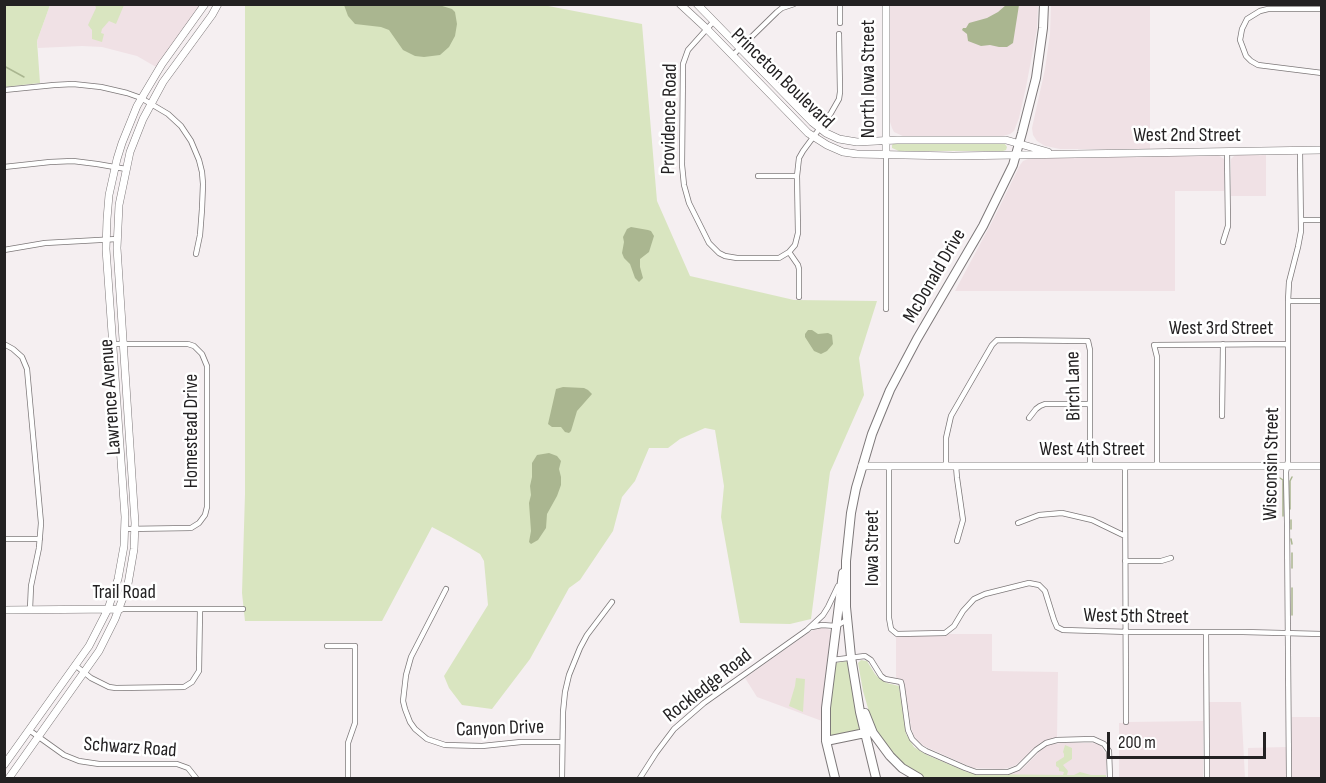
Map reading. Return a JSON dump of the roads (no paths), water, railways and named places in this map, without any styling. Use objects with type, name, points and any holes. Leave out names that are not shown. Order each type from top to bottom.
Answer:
[{"type":"highway","name":"McDonald Drive","points":[[876,778],[851,657],[847,619],[846,561],[851,513],[872,434],[890,390],[983,226],[1015,155],[1036,78],[1044,4]]},
{"type":"highway","name":"McDonald Drive","points":[[835,778],[826,741],[826,699],[841,581],[846,561]]},
{"type":"highway","points":[[858,693],[868,721],[881,746],[902,768],[919,778]]},
{"type":"highway","points":[[826,741],[865,733]]},
{"type":"street","name":"Lawrence Avenue","points":[[4,765],[89,646],[108,609],[118,579],[125,529],[106,239],[109,195],[122,142],[141,98],[162,64],[206,4]]},
{"type":"street","name":"Lawrence Avenue","points":[[9,778],[99,651],[120,609],[131,571],[136,529],[117,239],[119,205],[126,169],[136,136],[151,103],[163,82],[218,4]]},
{"type":"street","name":"Princeton Boulevard","points":[[697,4],[819,128],[833,136],[848,141],[999,140],[1019,143]]},
{"type":"street","points":[[733,55],[777,12],[794,4]]},
{"type":"street","points":[[840,4],[840,23]]},
{"type":"street","name":"North Iowa Street","points":[[886,4],[886,154]]},
{"type":"street","name":"Princeton Boulevard","points":[[681,5],[733,55],[801,127],[827,146],[857,154],[1015,155]]},
{"type":"street","points":[[1322,9],[1260,10],[1245,17],[1240,40],[1243,51],[1251,61],[1258,65],[1322,74]]},
{"type":"street","name":"Providence Road","points":[[714,21],[684,57],[682,165],[689,203],[709,243],[724,256],[779,258],[789,252]]},
{"type":"street","points":[[799,297],[799,269],[789,252],[795,245],[798,232],[799,158],[839,99],[839,34]]},
{"type":"street","points":[[1246,67],[1251,61]]},
{"type":"street","points":[[4,90],[73,84],[116,90],[141,98],[168,114],[181,126],[191,141],[199,160],[203,194],[201,227],[196,254]]},
{"type":"street","name":"West 2nd Street","points":[[1019,143],[1053,154]]},
{"type":"street","name":"West 2nd Street","points":[[1015,155],[1322,150]]},
{"type":"street","name":"Wisconsin Street","points":[[1289,778],[1288,301],[1289,282],[1300,240],[1300,151]]},
{"type":"street","points":[[1223,242],[1228,226],[1227,152]]},
{"type":"street","points":[[886,154],[886,309]]},
{"type":"street","points":[[4,167],[62,161],[86,162],[126,169]]},
{"type":"street","points":[[758,176],[797,176]]},
{"type":"street","points":[[1301,220],[1322,220]]},
{"type":"street","points":[[4,250],[45,243],[117,239]]},
{"type":"street","name":"West 3rd Street","points":[[1288,301],[1322,301]]},
{"type":"street","name":"Birch Lane","points":[[946,466],[946,438],[951,416],[997,340],[1088,340],[1090,350],[1090,466]]},
{"type":"street","points":[[4,344],[18,352],[25,363],[40,523],[40,539],[31,586],[30,609]]},
{"type":"street","name":"Homestead Drive","points":[[112,344],[188,345],[202,354],[207,366],[207,507],[205,515],[200,523],[191,528],[125,529]]},
{"type":"street","points":[[1222,416],[1223,344]]},
{"type":"street","name":"West 3rd Street","points":[[1157,466],[1157,357],[1154,345],[1288,344]]},
{"type":"street","points":[[1029,418],[1036,409],[1045,404],[1090,404]]},
{"type":"street","name":"West 4th Street","points":[[862,466],[1322,466]]},
{"type":"street","name":"Iowa Street","points":[[889,466],[888,591],[889,623],[892,630]]},
{"type":"street","points":[[956,466],[963,520],[957,541]]},
{"type":"street","points":[[1125,466],[1126,722]]},
{"type":"street","points":[[1018,523],[1039,515],[1062,513],[1092,520],[1125,536]]},
{"type":"street","points":[[4,539],[40,539]]},
{"type":"street","points":[[1125,561],[1161,561],[1171,558]]},
{"type":"street","name":"Rockledge Road","points":[[640,778],[663,743],[687,717],[807,630],[823,615],[841,581]]},
{"type":"street","name":"West 5th Street","points":[[892,630],[902,635],[945,633],[954,626],[974,599],[1029,583],[1039,585],[1046,591],[1057,627],[1069,631],[1322,634]]},
{"type":"street","name":"Canyon Drive","points":[[446,590],[411,657],[405,675],[403,701],[410,722],[415,729],[427,739],[445,746],[482,746],[521,741],[562,742]]},
{"type":"street","points":[[562,778],[565,692],[574,661],[587,635],[612,602]]},
{"type":"street","name":"Trail Road","points":[[4,609],[243,609]]},
{"type":"street","points":[[108,609],[110,630]]},
{"type":"street","points":[[75,665],[103,685],[116,688],[178,688],[189,685],[196,677],[200,666],[200,609]]},
{"type":"street","points":[[807,630],[822,625],[836,626],[847,619]]},
{"type":"street","points":[[1206,632],[1207,778]]},
{"type":"street","points":[[327,646],[355,646],[355,723],[348,743],[348,778]]},
{"type":"street","points":[[831,660],[861,656],[868,658],[885,679],[901,682],[910,734],[926,752],[971,771],[1008,772],[1018,768],[1036,750],[1052,741],[1093,740],[1104,744],[1108,751],[1110,778]]},
{"type":"street","name":"Schwarz Road","points":[[29,730],[64,755],[79,761],[99,764],[177,764],[188,768],[196,778]]},
{"type":"waterway","points":[[4,66],[24,77]]},
{"type":"waterway","points":[[1290,509],[1292,477]]},
{"type":"waterway","points":[[1280,478],[1283,480],[1283,516]]},
{"type":"waterway","points":[[1291,520],[1291,529]]},
{"type":"waterway","points":[[1291,539],[1292,544]]},
{"type":"waterway","points":[[1292,553],[1292,568]]},
{"type":"waterway","points":[[1292,588],[1292,615]]}]
